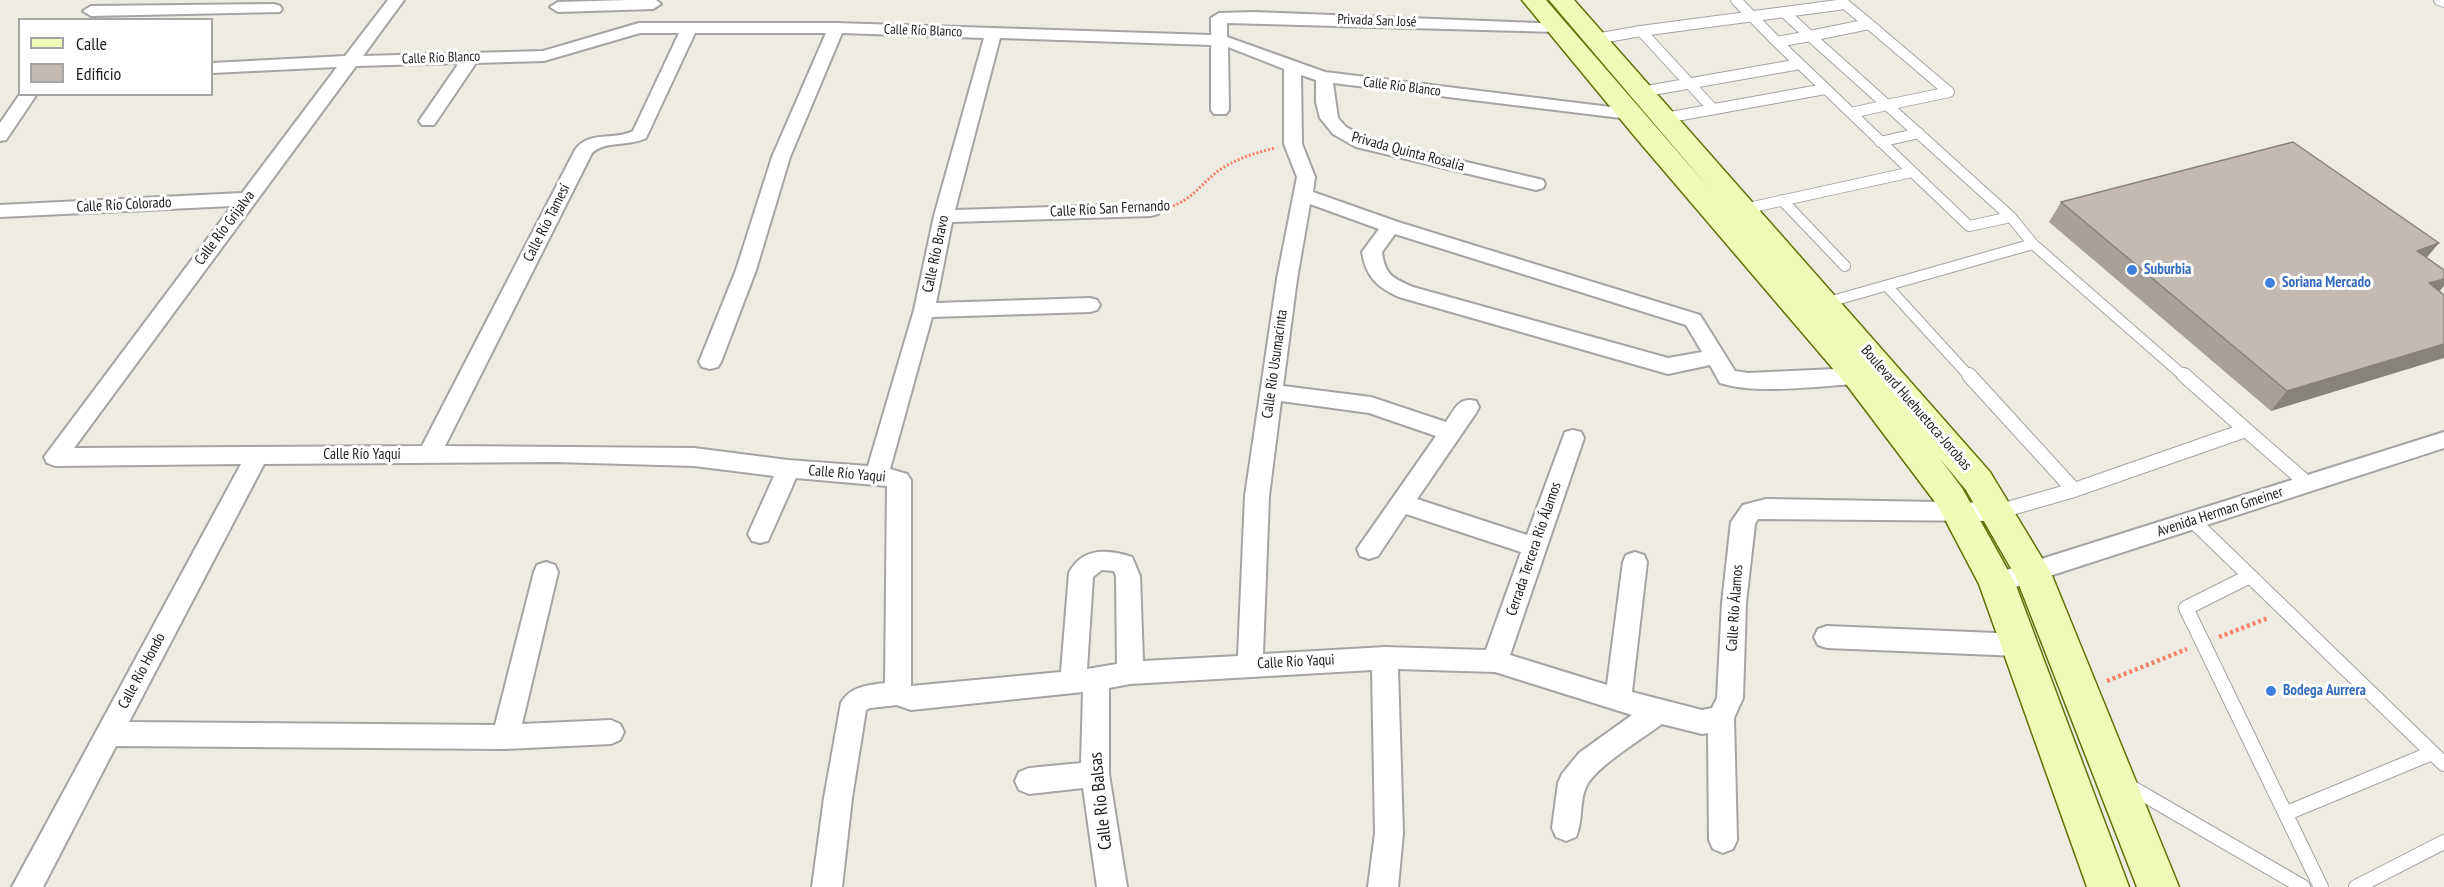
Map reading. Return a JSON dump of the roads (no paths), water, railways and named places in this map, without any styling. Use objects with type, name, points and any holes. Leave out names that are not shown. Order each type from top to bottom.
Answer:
[{"type":"main road","name":"Boulevard Huehuetoca-Jorobas","points":[[1534,0],[1559,13],[1595,39],[1635,103],[1665,118],[1978,481],[2032,573],[2158,887]]},
{"type":"main road","name":"Boulevard Huehuetoca-Jorobas","points":[[1559,13],[1857,376],[1950,497],[1997,583],[2108,887]]},
{"type":"street","name":"Calle Río Grijalva","points":[[55,457],[396,0]]},
{"type":"street","points":[[558,6],[654,2]]},
{"type":"street","points":[[639,28],[654,2]]},
{"type":"street","points":[[188,18],[199,8]]},
{"type":"street","points":[[92,10],[274,9]]},
{"type":"street","name":"Privada San José","points":[[1218,40],[1218,18],[1228,16],[1559,13]]},
{"type":"street","name":"Calle Río Blanco","points":[[213,68],[350,61],[544,56],[639,28],[836,28],[1218,40],[1234,43],[1292,67],[1324,77],[1635,103]]},
{"type":"street","points":[[710,362],[746,270],[781,157],[836,28]]},
{"type":"street","name":"Calle Río Tamesí","points":[[429,454],[584,150],[589,144],[597,141],[626,141],[640,134],[689,29]]},
{"type":"street","name":"Calle Río Bravo","points":[[877,475],[924,310],[944,216],[993,33]]},
{"type":"street","points":[[1218,40],[1220,110]]},
{"type":"street","points":[[428,121],[472,57]]},
{"type":"street","name":"Calle Río Usumacinta","points":[[1250,664],[1257,496],[1287,279],[1306,177],[1293,144],[1292,67]]},
{"type":"street","name":"Privada Quinta Rosalía","points":[[1324,77],[1325,113],[1339,132],[1362,143],[1536,184]]},
{"type":"street","points":[[0,136],[28,96]]},
{"type":"street","points":[[1303,195],[1391,226],[1693,320],[1713,357],[1728,378],[1749,381],[1857,376]]},
{"type":"street","name":"Calle Río Colorado","points":[[0,211],[248,198]]},
{"type":"street","name":"Calle Río San Fernando","points":[[944,216],[1151,210]]},
{"type":"street","points":[[1391,226],[1372,252],[1374,271],[1382,281],[1406,292],[1668,366],[1713,357]]},
{"type":"street","points":[[924,310],[1090,306]]},
{"type":"street","points":[[1271,392],[1371,405],[1450,432]]},
{"type":"street","points":[[1369,549],[1468,407]]},
{"type":"street","name":"Cerrada Tercera Río Álamos","points":[[1495,661],[1573,438]]},
{"type":"street","name":"Avenida Herman Gmeiner","points":[[1997,583],[2444,440]]},
{"type":"street","name":"Calle Río Yaqui","points":[[55,457],[429,454],[694,457],[788,469],[877,475],[899,480],[897,675],[899,693],[911,699],[1130,673],[1250,664],[1385,658],[1495,661]]},
{"type":"street","name":"Calle Río Hondo","points":[[27,887],[257,455]]},
{"type":"street","points":[[760,534],[788,469]]},
{"type":"street","points":[[1402,503],[1534,547]]},
{"type":"street","name":"Calle Río Álamos","points":[[1721,718],[1730,698],[1734,603],[1743,522],[1751,511],[1766,508],[1997,512]]},
{"type":"street","name":"Calle Río Balsas","points":[[1112,887],[1095,774],[1085,680],[1081,573],[1091,563],[1107,558],[1123,564],[1128,576],[1130,673]]},
{"type":"street","points":[[1618,700],[1635,562]]},
{"type":"street","points":[[505,737],[546,572]]},
{"type":"street","points":[[1827,638],[2019,645]]},
{"type":"street","points":[[1383,887],[1389,833],[1385,658]]},
{"type":"street","points":[[1495,661],[1658,712],[1702,722],[1721,718],[1723,840]]},
{"type":"street","points":[[827,887],[838,798],[854,703],[866,697],[899,693]]},
{"type":"street","points":[[1566,828],[1572,783],[1589,762],[1658,712]]},
{"type":"street","points":[[109,734],[505,737],[611,732]]},
{"type":"street","points":[[1029,781],[1095,774]]},
{"type":"lane","points":[[1736,0],[1825,89],[1969,226],[2011,217]]},
{"type":"lane","points":[[2439,0],[2444,2]]},
{"type":"lane","points":[[1595,39],[1845,4],[1949,92],[1851,113]]},
{"type":"lane","points":[[1785,13],[2011,217],[2033,244],[2308,484]]},
{"type":"lane","points":[[1777,42],[1869,24]]},
{"type":"lane","points":[[1641,31],[1713,109]]},
{"type":"lane","points":[[1635,103],[1689,83],[1800,64]]},
{"type":"lane","points":[[1665,118],[1825,89]]},
{"type":"lane","points":[[1880,142],[1919,134]]},
{"type":"lane","points":[[1744,209],[1912,172]]},
{"type":"lane","points":[[1782,200],[1845,266]]},
{"type":"lane","points":[[1825,303],[2033,244]]},
{"type":"lane","points":[[1887,286],[2074,490]]},
{"type":"lane","points":[[1997,512],[2074,490],[2246,430]]},
{"type":"lane","points":[[2193,521],[2444,764]]},
{"type":"lane","points":[[2250,576],[2186,608],[2321,887]]},
{"type":"lane","points":[[2287,813],[2432,753]]},
{"type":"lane","points":[[2115,778],[2303,887]]},
{"type":"lane","points":[[2356,887],[2444,842]]},
{"type":"place","name":"Suburbia","points":[[2132,270]]},
{"type":"place","name":"Soriana Mercado","points":[[2270,283]]},
{"type":"place","name":"Bodega Aurrera","points":[[2271,691]]}]
